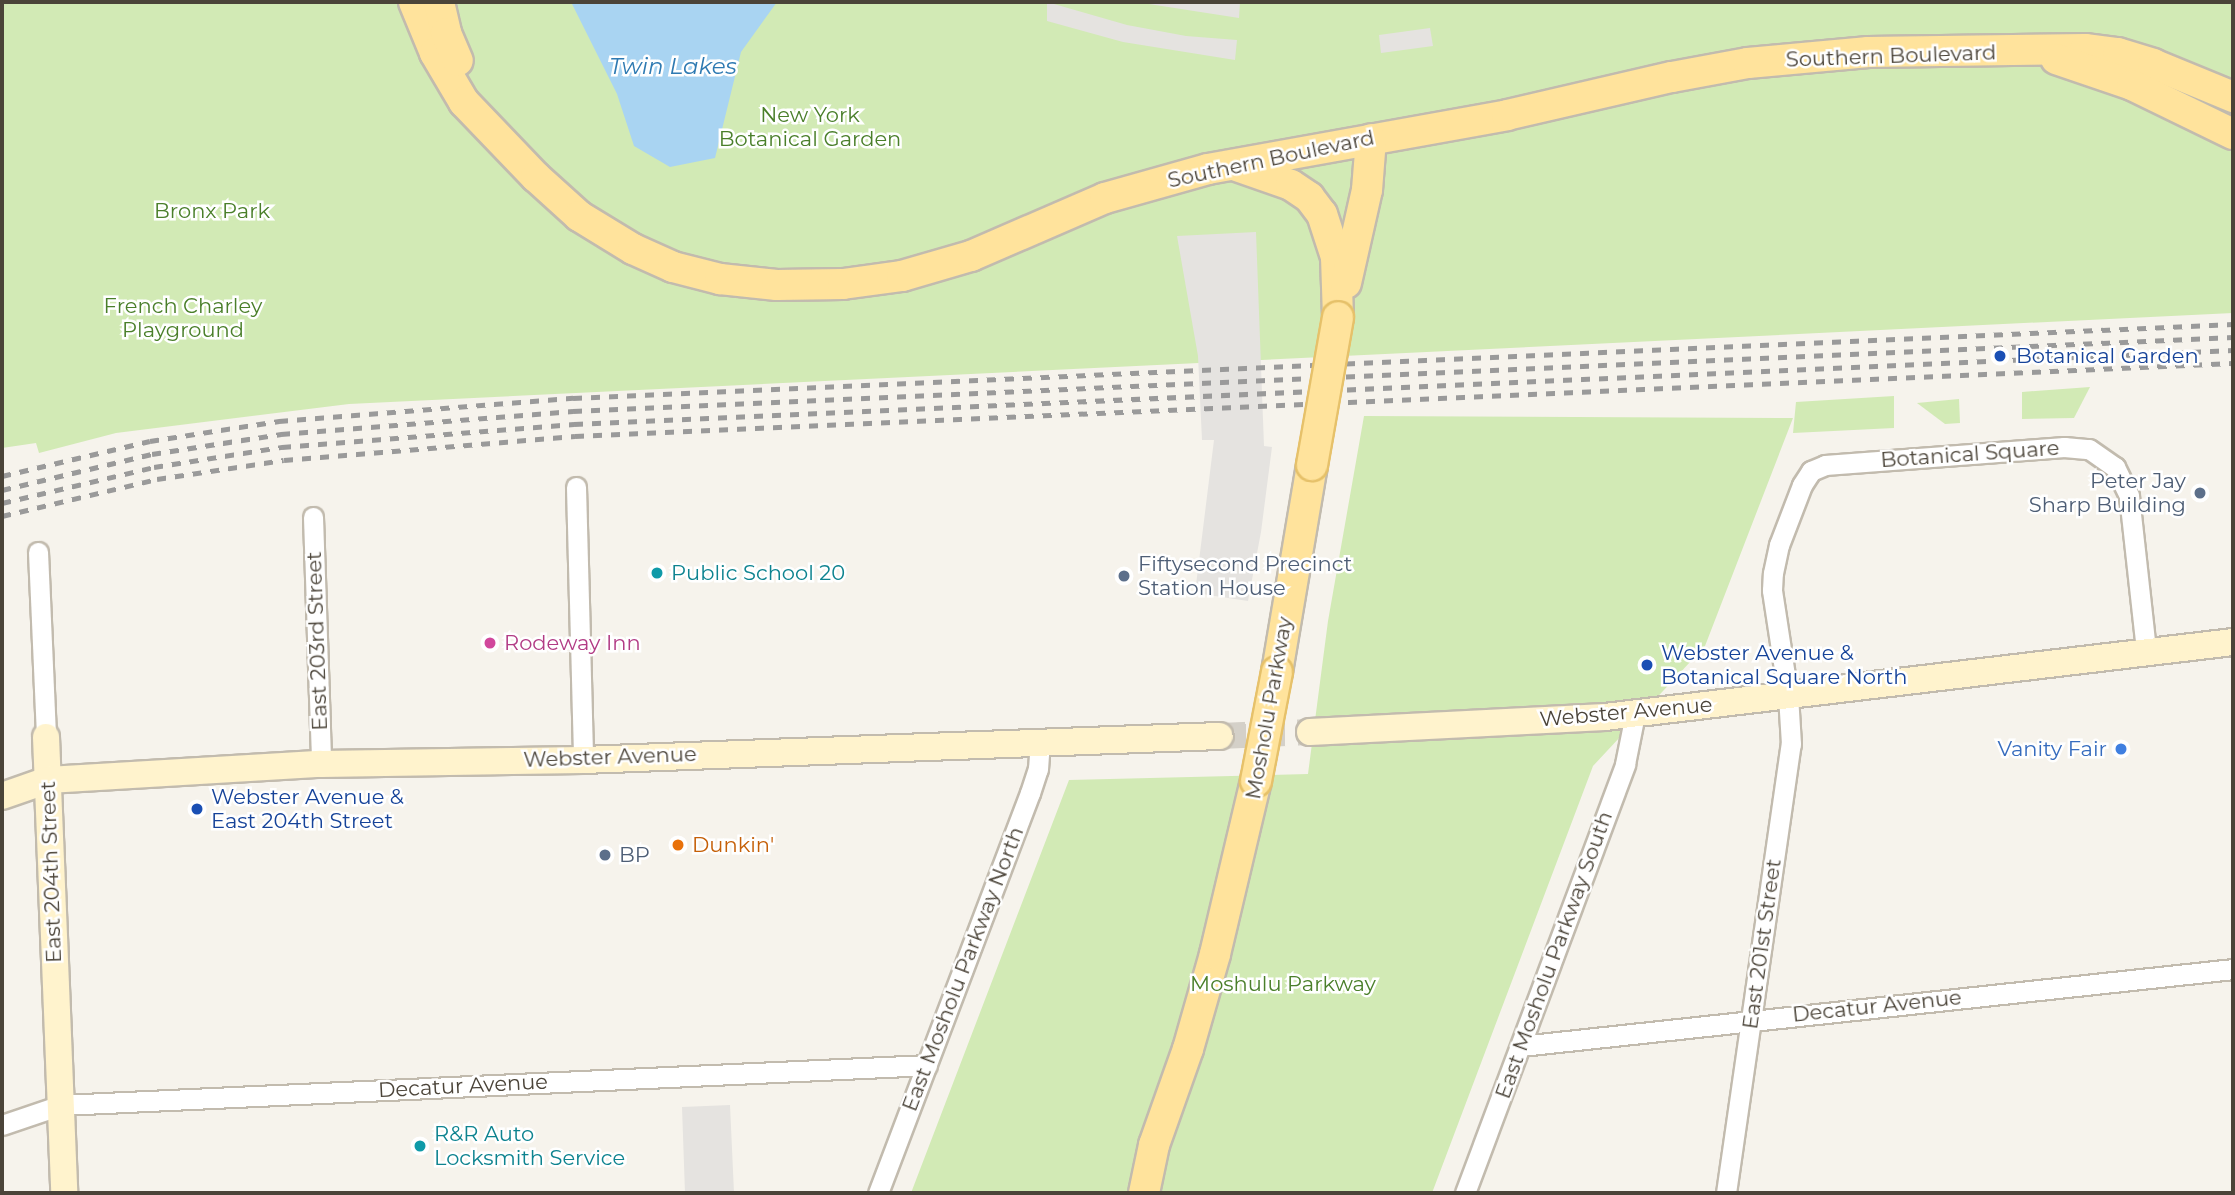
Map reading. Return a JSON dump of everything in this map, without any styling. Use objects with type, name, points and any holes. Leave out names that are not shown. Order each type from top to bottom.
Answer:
[{"type":"main road","name":"Southern Boulevard","points":[[414,2],[435,53],[464,103],[579,216],[652,259],[720,279],[790,285],[868,281],[937,268],[1105,198],[1230,164],[1545,108],[1672,77],[1748,63],[1868,52],[2085,49],[2118,53],[2164,68],[2233,97]]},
{"type":"main road","name":"Southern Boulevard","points":[[439,2],[452,49],[519,159]]},
{"type":"main road","name":"Southern Boulevard","points":[[2029,51],[2120,80],[2233,134]]},
{"type":"main road","name":"Mosholu Parkway","points":[[1144,1193],[1154,1145],[1188,1049],[1215,954],[1256,781],[1338,317],[1367,190],[1371,139]]},
{"type":"main road","points":[[1230,164],[1292,186],[1316,204],[1328,227],[1336,257],[1338,317]]},
{"type":"main road","name":"Webster Avenue","points":[[1310,732],[1635,715],[2233,642]]},
{"type":"main road","name":"Webster Avenue","points":[[2,796],[48,780],[321,764],[583,760],[1220,736]]},
{"type":"main road","name":"East 204th Street","points":[[46,737],[64,1193]]},
{"type":"main road","name":"Mosholu Parkway","points":[[1125,1193],[1154,1145]]},
{"type":"street","name":"Botanical Square","points":[[1811,471],[1825,465],[2077,446],[2089,449],[2107,459],[2121,476],[2131,506],[2146,651]]},
{"type":"street","name":"East 201st Street","points":[[1726,1193],[1791,744],[1788,695],[1772,590],[1773,573],[1779,545],[1811,471]]},
{"type":"street","points":[[576,487],[583,760]]},
{"type":"street","name":"East 203rd Street","points":[[313,517],[321,764]]},
{"type":"street","name":"East 204th Street","points":[[38,552],[46,737]]},
{"type":"street","name":"East Mosholu Parkway South","points":[[1465,1193],[1625,764],[1635,715]]},
{"type":"street","name":"East Mosholu Parkway North","points":[[878,1193],[1030,793],[1038,769],[1040,743]]},
{"type":"street","name":"Decatur Avenue","points":[[1521,1046],[2233,968]]},
{"type":"street","name":"Decatur Avenue","points":[[2,1125],[61,1105],[927,1065]]},
{"type":"green space","name":"Bronx Park","points":[[2,2],[2233,2],[2233,313],[349,404],[116,433],[39,453],[36,443],[2,448]]},
{"type":"green space","points":[[2090,387],[2074,418],[2022,419],[2022,392]]},
{"type":"green space","points":[[1894,396],[1894,428],[1793,433],[1796,402]]},
{"type":"green space","points":[[1959,399],[1960,423],[1945,424],[1917,403]]},
{"type":"green space","name":"Moshulu Parkway","points":[[1364,416],[1793,418],[1705,646],[1593,766],[1432,1193],[911,1193],[1069,780],[1308,774],[1328,621]]},
{"type":"shaded area","points":[[1047,2],[1127,25],[1186,36],[1237,40],[1235,60],[1123,42],[1047,21]]},
{"type":"shaded area","points":[[1136,2],[1240,2],[1239,18]]},
{"type":"shaded area","points":[[1430,28],[1433,46],[1381,53],[1379,35]]},
{"type":"shaded area","points":[[1256,232],[1264,446],[1272,447],[1261,532],[1248,601],[1195,593],[1214,440],[1202,440],[1198,356],[1177,236]]},
{"type":"shaded area","points":[[730,1105],[734,1193],[685,1193],[682,1107]]},
{"type":"water","name":"Twin Lakes","points":[[571,2],[777,2],[741,52],[715,158],[670,167],[634,146],[617,94]]},
{"type":"tunnel","points":[[1220,736],[1310,732]]},
{"type":"railway","points":[[2,476],[150,441],[279,421],[573,398],[2233,324]]},
{"type":"railway","points":[[2,490],[152,454],[281,434],[573,411],[2233,337]]},
{"type":"railway","points":[[2,503],[154,467],[282,447],[574,424],[2233,350]]},
{"type":"railway","points":[[2,516],[157,479],[284,460],[575,436],[2233,363]]},
{"type":"place","name":"Botanical Garden","points":[[2000,356]]},
{"type":"place","name":"Peter Jay Sharp Building","points":[[2200,493]]},
{"type":"place","name":"Public School 20","points":[[657,573]]},
{"type":"place","name":"Fiftysecond Precinct Station House","points":[[1124,576]]},
{"type":"place","name":"Rodeway Inn","points":[[490,643]]},
{"type":"place","name":"Webster Avenue & Botanical Square North","points":[[1647,665]]},
{"type":"place","name":"Vanity Fair","points":[[2121,749]]},
{"type":"place","name":"Webster Avenue & East 204th Street","points":[[197,809]]},
{"type":"place","name":"Dunkin'","points":[[678,845]]},
{"type":"place","name":"BP","points":[[605,855]]},
{"type":"place","name":"R&R Auto Locksmith Service","points":[[420,1146]]},
{"type":"park label","name":"New York Botanical Garden","points":[[810,127]]},
{"type":"park label","name":"French Charley Playground","points":[[183,318]]}]
